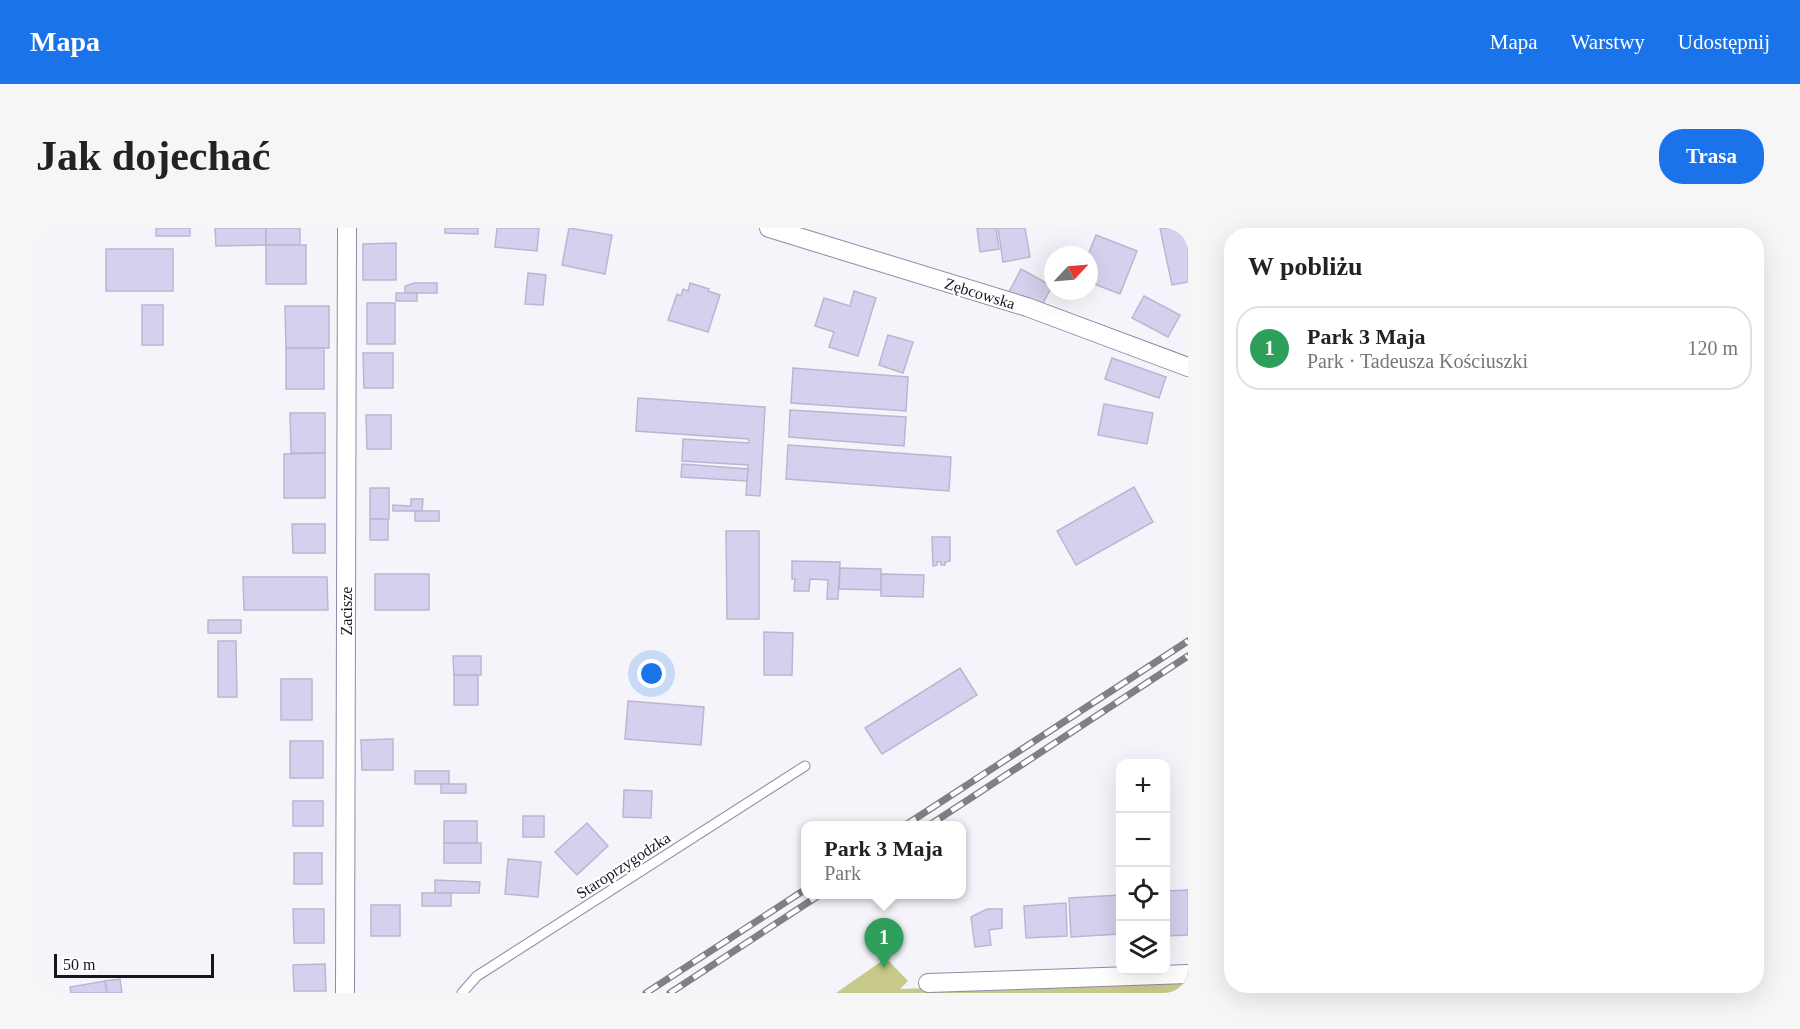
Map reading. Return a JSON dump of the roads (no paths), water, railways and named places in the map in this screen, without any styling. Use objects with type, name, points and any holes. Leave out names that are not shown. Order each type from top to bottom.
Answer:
[{"type":"street","name":"Zacisze","points":[[345,993],[347,228]]},
{"type":"street","name":"Zębcowska","points":[[769,228],[1027,308],[1188,367]]},
{"type":"street","points":[[928,983],[1188,974]]},
{"type":"lane","name":"Staroprzygodzka","points":[[462,993],[477,976],[804,766]]},
{"type":"railway","points":[[912,821],[1188,641]]},
{"type":"railway","points":[[936,821],[1188,656]]},
{"type":"railway","points":[[646,993],[801,892]]},
{"type":"railway","points":[[670,993],[813,899]]},
{"type":"place","name":"Park 3 Maja","points":[[884,968]]}]
